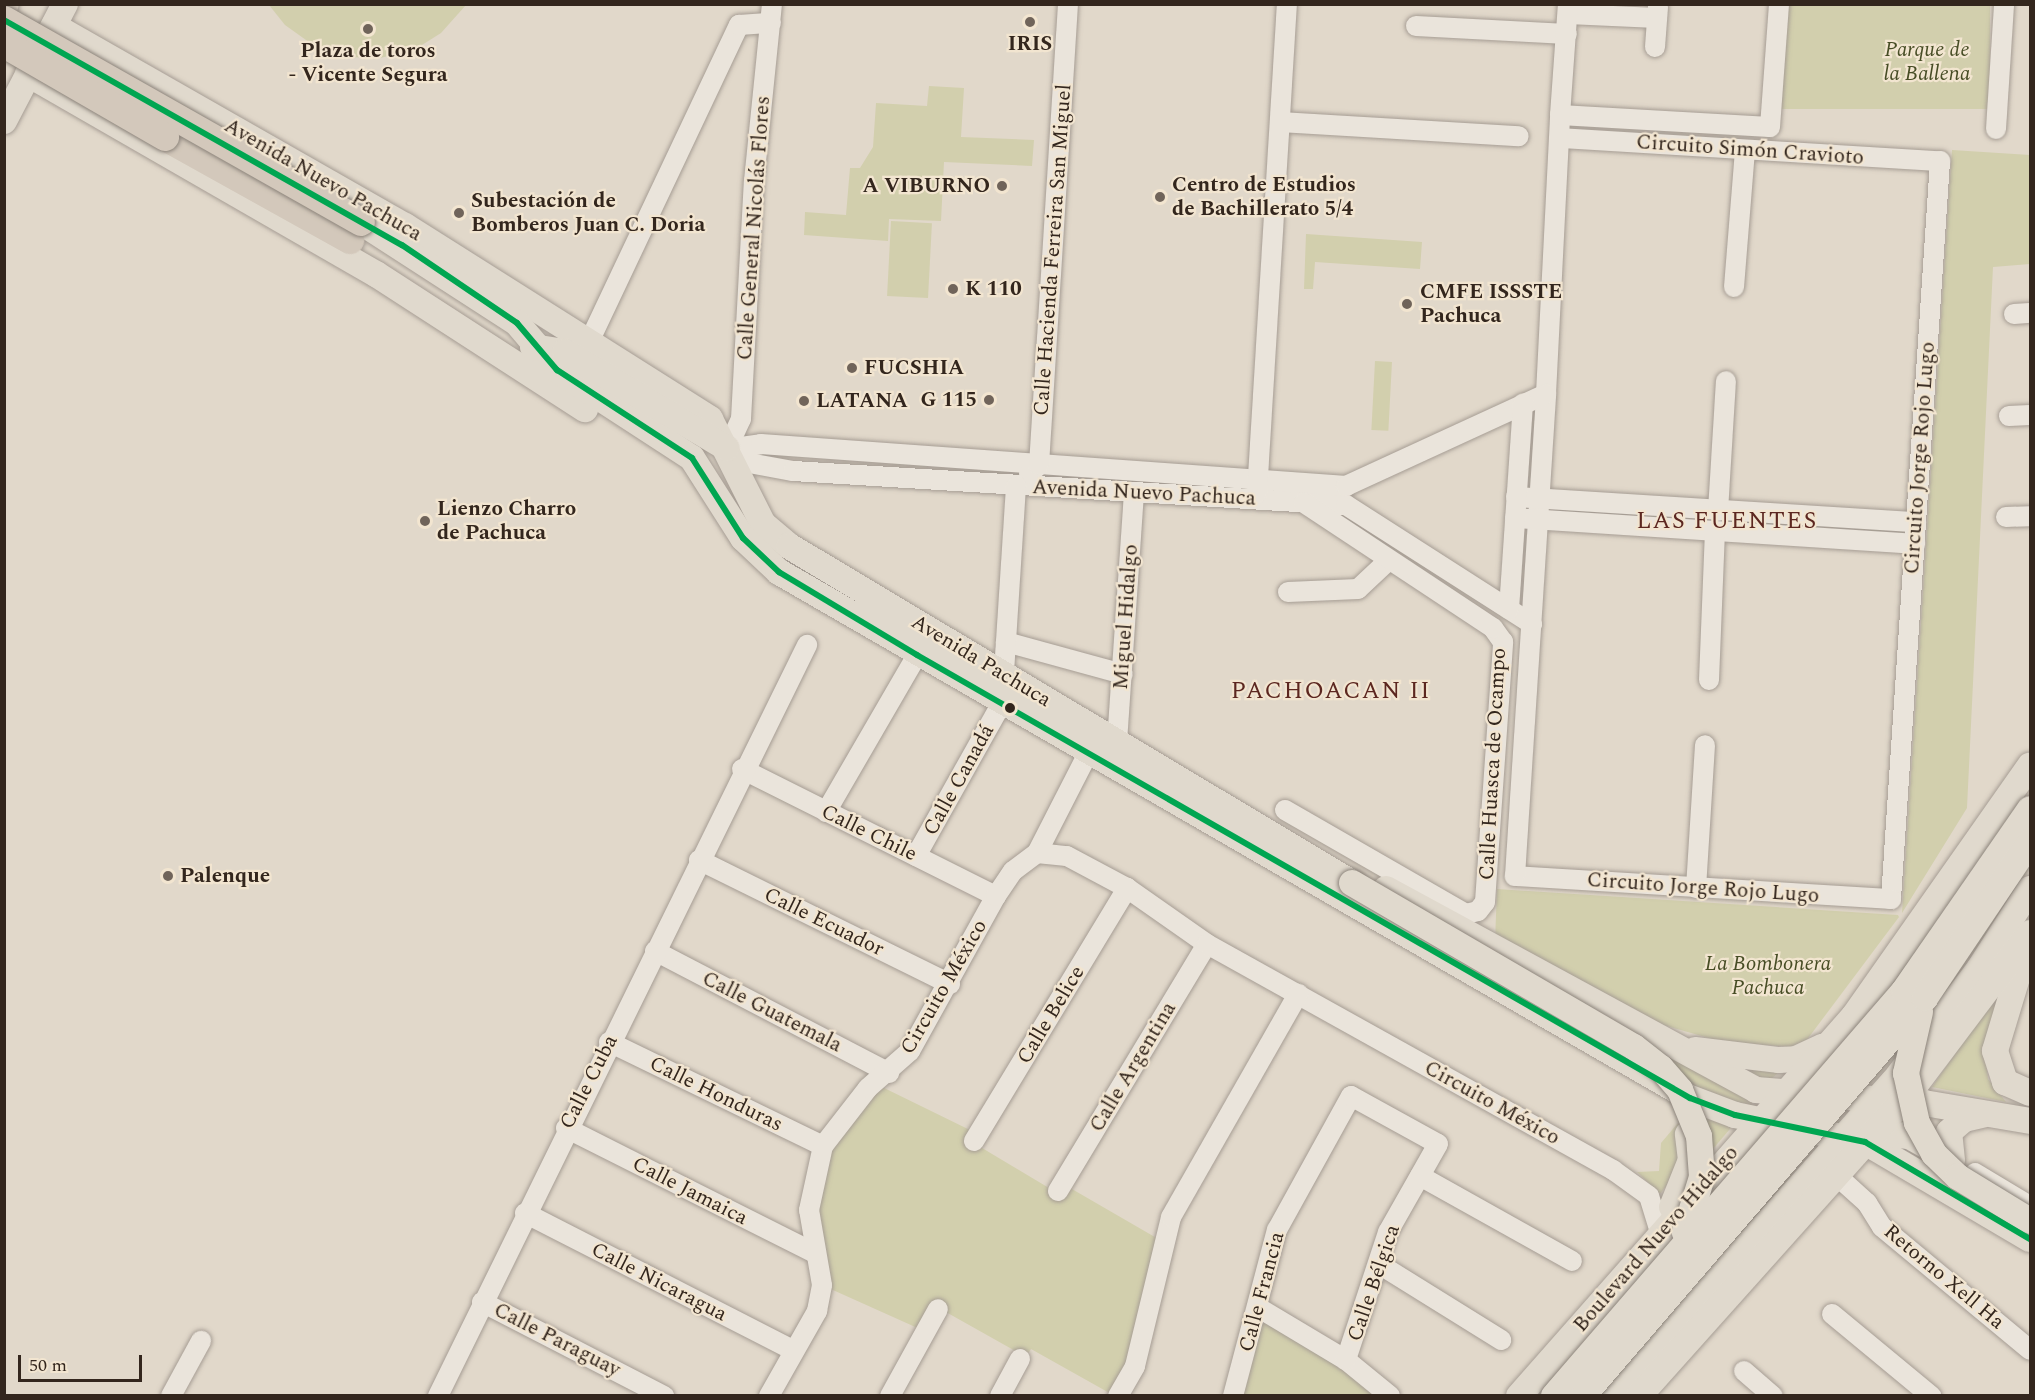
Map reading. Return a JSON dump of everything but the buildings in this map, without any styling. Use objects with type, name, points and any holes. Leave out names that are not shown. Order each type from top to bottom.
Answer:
[{"type":"highway","points":[[4,20],[356,231]]},
{"type":"highway","points":[[4,44],[356,231]]},
{"type":"main road","name":"Avenida Nuevo Pachuca","points":[[60,15],[87,45],[405,226],[710,419],[727,448]]},
{"type":"main road","points":[[4,121],[60,15]]},
{"type":"main road","points":[[62,94],[67,65],[87,45]]},
{"type":"main road","points":[[28,74],[376,274],[707,489]]},
{"type":"main road","points":[[356,231],[517,323],[557,370],[692,458],[707,489]]},
{"type":"main road","points":[[537,348],[565,352],[727,448],[707,489]]},
{"type":"main road","name":"Avenida Pachuca","points":[[727,448],[763,524],[789,546],[1275,835]]},
{"type":"main road","name":"Avenida Pachuca","points":[[707,489],[743,538],[779,572],[916,655],[1654,1078],[1707,1105],[1761,1120]]},
{"type":"main road","name":"Boulevard Nuevo Hidalgo","points":[[1554,1395],[1761,1120],[1854,1016],[2031,766]]},
{"type":"main road","name":"Boulevard Nuevo Hidalgo","points":[[1520,1395],[1669,1241],[1904,991],[2031,809]]},
{"type":"main road","points":[[1275,835],[1352,883],[1634,1047],[1661,1068],[1692,1112],[1702,1158],[1698,1200],[1669,1241]]},
{"type":"main road","points":[[1275,835],[1359,873],[1756,1090],[1782,1096],[1838,1100],[1904,1100],[1990,1113],[2031,1122]]},
{"type":"main road","points":[[1583,1395],[1925,998],[2031,842]]},
{"type":"main road","points":[[1836,1175],[1876,1100],[1979,969],[2031,889]]},
{"type":"main road","points":[[2027,939],[1995,1051],[2005,1082],[2031,1093]]},
{"type":"main road","points":[[1613,1395],[1789,1212],[1855,1138],[1904,1100],[2027,939]]},
{"type":"main road","points":[[1925,998],[1911,1039],[1906,1073],[1917,1123],[1952,1172],[2031,1221]]},
{"type":"main road","points":[[1854,1016],[1838,1100],[1855,1138]]},
{"type":"main road","points":[[1677,1047],[1779,1060],[1796,1059],[1830,1042]]},
{"type":"main road","points":[[1654,1078],[1685,1122],[1691,1160],[1669,1241]]},
{"type":"main road","points":[[1782,1096],[1796,1110],[1800,1126],[1789,1212]]},
{"type":"main road","points":[[1952,1160],[1948,1132],[1964,1119],[1990,1113]]},
{"type":"main road","points":[[1761,1120],[1855,1138],[2031,1239]]},
{"type":"main road","points":[[1855,1138],[1886,1134],[1909,1136],[1952,1160]]},
{"type":"main road","points":[[1639,1395],[1789,1212],[1836,1175],[1865,1159],[1912,1170]]},
{"type":"street","name":"Calle Hacienda Ferreira San Miguel","points":[[1039,465],[1068,4]]},
{"type":"street","points":[[1256,500],[1287,4]]},
{"type":"street","name":"Circuito Simón Cravioto","points":[[1560,116],[1770,127],[1779,4]]},
{"type":"street","points":[[1996,129],[2004,4]]},
{"type":"street","points":[[1416,26],[1657,11],[1655,46]]},
{"type":"street","points":[[589,342],[739,25],[771,14]]},
{"type":"street","name":"Calle General Nicolás Flores","points":[[727,448],[741,419],[754,181],[771,14]]},
{"type":"street","name":"Circuito Jorge Rojo Lugo","points":[[1568,18],[1560,116],[1546,394],[1515,876],[1891,899],[1940,161]]},
{"type":"street","points":[[1280,122],[1519,135]]},
{"type":"street","name":"Circuito Simón Cravioto","points":[[1560,138],[1940,161]]},
{"type":"street","points":[[1734,286],[1745,150]]},
{"type":"street","points":[[1718,511],[1726,381]]},
{"type":"street","name":"Avenida Nuevo Pachuca","points":[[727,448],[749,463],[771,469],[1303,502],[1346,495],[1522,404],[1546,394]]},
{"type":"street","points":[[1509,609],[1522,404]]},
{"type":"street","points":[[2009,416],[2031,415]]},
{"type":"street","name":"Avenida Nuevo Pachuca","points":[[727,448],[751,444],[1258,480],[1346,495],[1532,624]]},
{"type":"street","points":[[1002,703],[1016,486],[1039,465]]},
{"type":"street","name":"Miguel Hidalgo","points":[[1117,742],[1134,493]]},
{"type":"street","points":[[1345,529],[1346,495]]},
{"type":"street","points":[[1516,496],[1718,511],[1916,522]]},
{"type":"street","name":"Calle Huasca de Ocampo","points":[[1285,810],[1466,914],[1478,911],[1485,902],[1503,642],[1494,628],[1303,502]]},
{"type":"street","points":[[1613,525],[1615,503]]},
{"type":"street","points":[[1820,538],[1821,516]]},
{"type":"street","points":[[2006,518],[2031,516]]},
{"type":"street","points":[[1515,518],[1915,544]]},
{"type":"street","points":[[1708,680],[1715,532]]},
{"type":"street","points":[[1288,592],[1358,589],[1389,560]]},
{"type":"street","points":[[1006,642],[1122,675]]},
{"type":"street","name":"Calle Cuba","points":[[439,1395],[566,1128],[655,951],[742,769],[807,645]]},
{"type":"street","points":[[826,812],[916,655]]},
{"type":"street","name":"Calle Canadá","points":[[916,856],[1002,703]]},
{"type":"street","points":[[1696,888],[1705,745]]},
{"type":"street","points":[[1037,853],[1084,761]]},
{"type":"street","name":"Calle Chile","points":[[742,769],[996,896]]},
{"type":"street","name":"Circuito México","points":[[770,1395],[793,1350],[817,1311],[822,1285],[814,1253],[809,1210],[823,1146],[868,1088],[889,1073],[910,1051],[950,984],[996,896],[1013,871],[1037,853],[1067,856],[1127,888],[1207,944],[1613,1170],[1649,1196],[1669,1241]]},
{"type":"street","name":"Calle Ecuador","points":[[699,860],[950,984]]},
{"type":"street","name":"Calle Belice","points":[[974,1141],[1127,888]]},
{"type":"street","name":"Calle Argentina","points":[[1058,1191],[1207,944]]},
{"type":"street","name":"Calle Guatemala","points":[[655,951],[889,1073]]},
{"type":"street","points":[[1118,1395],[1135,1366],[1171,1217],[1298,994]]},
{"type":"street","name":"Calle Honduras","points":[[609,1042],[823,1146]]},
{"type":"street","name":"Calle Francia","points":[[1233,1395],[1259,1308],[1277,1230],[1351,1096],[1438,1144]]},
{"type":"street","name":"Calle Jamaica","points":[[566,1128],[814,1253]]},
{"type":"street","name":"Calle Bélgica","points":[[1346,1360],[1388,1232],[1438,1144]]},
{"type":"street","points":[[1952,1160],[2031,1206]]},
{"type":"street","name":"Retorno Xell Ha","points":[[1836,1175],[1867,1203],[1882,1227],[2031,1350]]},
{"type":"street","points":[[1420,1176],[1572,1261]]},
{"type":"street","name":"Calle Nicaragua","points":[[525,1214],[793,1350]]},
{"type":"street","points":[[1379,1264],[1501,1340]]},
{"type":"street","name":"Calle Paraguay","points":[[483,1302],[664,1395]]},
{"type":"street","points":[[1259,1308],[1346,1360],[1390,1395]]},
{"type":"street","points":[[890,1395],[938,1309]]},
{"type":"street","points":[[1832,1314],[1931,1395]]},
{"type":"street","points":[[171,1395],[201,1341]]},
{"type":"street","points":[[1000,1395],[1020,1359]]},
{"type":"street","points":[[1744,1371],[1773,1395]]},
{"type":"green space","name":"Plaza de toros - Vicente Segura","points":[[269,5],[466,5],[441,33],[414,50],[380,58],[346,57],[313,45],[285,25]]},
{"type":"green space","name":"Parque de la Ballena","points":[[1780,5],[1990,5],[1990,109],[1780,109]]},
{"type":"green space","points":[[929,86],[964,88],[961,137],[1034,140],[1032,166],[944,162],[941,221],[889,219],[888,241],[804,235],[805,212],[846,215],[850,168],[860,168],[873,147],[876,103],[927,106]]},
{"type":"green space","points":[[1952,150],[2030,155],[2030,264],[1993,267],[1967,808],[1902,913]]},
{"type":"green space","points":[[891,221],[932,223],[928,298],[887,296]]},
{"type":"green space","points":[[1306,234],[1422,242],[1420,269],[1315,262],[1313,289],[1304,289]]},
{"type":"green space","points":[[1375,361],[1392,362],[1388,431],[1371,430]]},
{"type":"green space","name":"La Bombonera Pachuca","points":[[1497,889],[1898,915],[1899,917],[1806,1041],[1789,1047],[1719,1041],[1618,1012],[1495,942]]},
{"type":"green space","points":[[2009,976],[1984,1046],[1988,1079],[2006,1102],[1932,1087]]},
{"type":"green space","points":[[1635,1033],[1753,1101],[1751,1105],[1695,1091]]},
{"type":"green space","points":[[1727,1064],[1784,1067],[1768,1082]]},
{"type":"green space","points":[[876,1084],[976,1133],[972,1142],[1059,1194],[1065,1185],[1160,1240],[1148,1335],[1113,1395],[1031,1349],[1026,1357],[937,1307],[922,1330],[824,1286],[811,1210],[825,1145]]},
{"type":"green space","points":[[1688,1106],[1735,1123],[1707,1156]]},
{"type":"green space","points":[[1678,1123],[1683,1133],[1677,1172],[1660,1194],[1637,1172],[1659,1171],[1661,1143]]},
{"type":"green space","points":[[1259,1308],[1390,1396],[1233,1396]]},
{"type":"transit line","points":[[4,20],[402,245],[517,323],[557,370],[692,458],[743,538],[779,572],[917,655],[1690,1098],[1735,1115],[1865,1142],[2030,1239]]},
{"type":"place","name":"IRIS","points":[[1030,22]]},
{"type":"place","name":"Plaza de toros - Vicente Segura","points":[[368,29]]},
{"type":"place","name":"A VIBURNO","points":[[1002,186]]},
{"type":"place","name":"Centro de Estudios de Bachillerato 5/4","points":[[1160,197]]},
{"type":"place","name":"Subestación de Bomberos Juan C. Doria","points":[[459,213]]},
{"type":"place","name":"K 110","points":[[953,289]]},
{"type":"place","name":"CMFE ISSSTE Pachuca","points":[[1407,304]]},
{"type":"place","name":"FUCSHIA","points":[[852,368]]},
{"type":"place","name":"G 115","points":[[989,400]]},
{"type":"place","name":"LATANA","points":[[804,401]]},
{"type":"place","name":"Lienzo Charro de Pachuca","points":[[425,521]]},
{"type":"place","name":"Palenque","points":[[168,876]]},
{"type":"district","name":"LAS FUENTES","points":[[1727,522]]},
{"type":"district","name":"PACHOACAN II","points":[[1331,692]]}]
